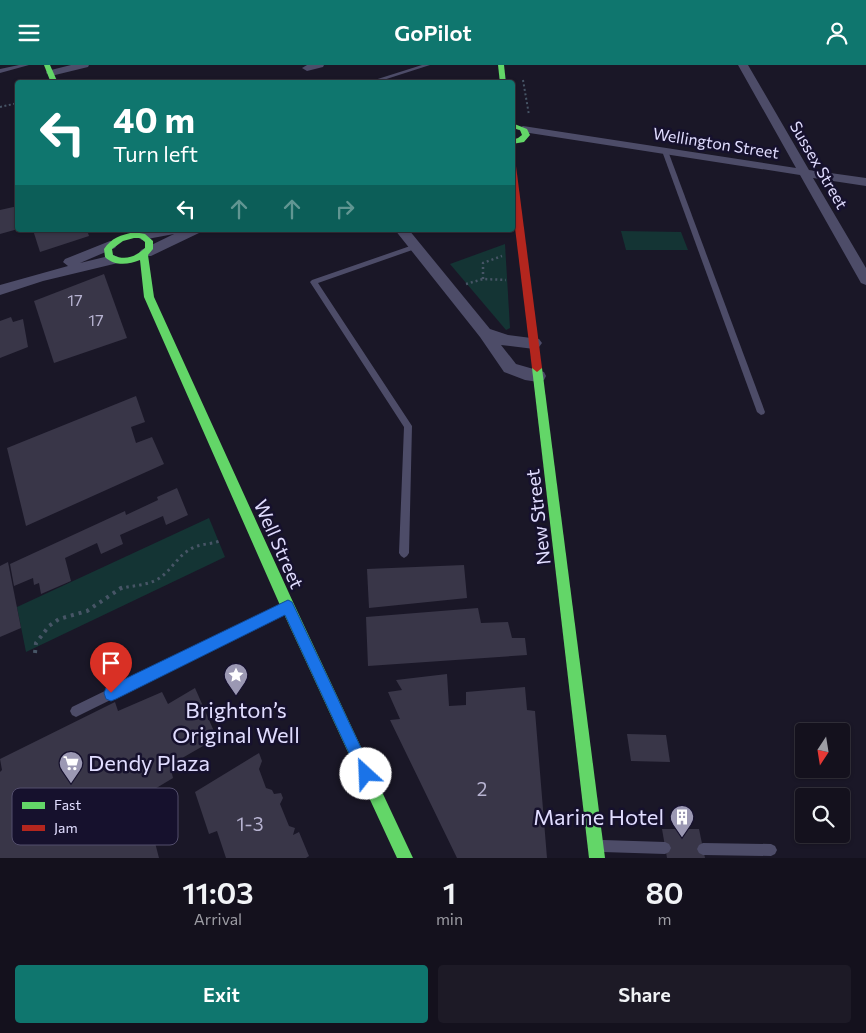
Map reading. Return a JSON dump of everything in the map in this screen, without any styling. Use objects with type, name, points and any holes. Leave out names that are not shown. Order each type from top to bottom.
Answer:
[{"type":"main road","points":[[501,65],[503,80]]},
{"type":"main road","name":"New Street","points":[[515,153],[518,131]]},
{"type":"main road","name":"New Street","points":[[515,184],[597,852]]},
{"type":"main road","points":[[112,243],[123,237],[139,234],[146,238],[150,245],[145,254],[132,261],[118,264],[108,253],[112,243],[113,232]]},
{"type":"main road","name":"Well Street","points":[[145,254],[149,297],[288,607],[405,858]]},
{"type":"main road","name":"Well Street","points":[[136,284],[149,297]]},
{"type":"street","points":[[51,74],[84,65]]},
{"type":"street","points":[[307,68],[319,65]]},
{"type":"street","name":"Sussex Street","points":[[743,65],[866,281]]},
{"type":"street","name":"Wellington Street","points":[[518,131],[561,135],[866,182]]},
{"type":"street","points":[[139,234],[156,232]]},
{"type":"street","points":[[145,254],[190,232]]},
{"type":"street","points":[[404,232],[485,333],[510,368],[525,374],[538,376]]},
{"type":"street","points":[[41,277],[112,243]]},
{"type":"street","points":[[0,289],[41,277],[118,264]]},
{"type":"street","points":[[485,333],[507,341],[534,343]]},
{"type":"lane","points":[[0,71],[26,65]]},
{"type":"lane","points":[[377,80],[427,65]]},
{"type":"lane","points":[[665,151],[761,412]]},
{"type":"lane","points":[[404,553],[408,426],[314,282],[416,246]]},
{"type":"lane","points":[[76,711],[288,607]]},
{"type":"lane","points":[[597,852],[665,847]]},
{"type":"lane","points":[[703,849],[770,850]]},
{"type":"path","points":[[522,74],[529,117]]},
{"type":"path","points":[[0,107],[15,104]]},
{"type":"path","points":[[483,279],[483,263],[523,247]]},
{"type":"path","points":[[450,289],[483,279],[526,281]]},
{"type":"path","points":[[35,653],[36,643],[49,626],[59,619],[87,611],[121,587],[138,585],[158,579],[188,550],[199,545],[210,545],[222,541]]},
{"type":"green space","points":[[621,231],[681,232],[688,250],[626,250]]},
{"type":"green space","points":[[505,244],[510,328],[506,330],[450,264]]},
{"type":"green space","points":[[209,518],[225,557],[26,652],[17,607]]},
{"type":"building","points":[[15,207],[15,230],[0,234],[0,210]]},
{"type":"building","points":[[34,232],[88,232],[89,236],[40,252]]},
{"type":"building","points":[[104,274],[127,338],[54,363],[34,301]]},
{"type":"building","points":[[11,317],[13,322],[23,319],[28,347],[0,358],[0,321]]},
{"type":"building","points":[[136,396],[145,422],[131,427],[136,443],[152,437],[164,464],[26,526],[7,448]]},
{"type":"building","points":[[177,488],[188,515],[166,525],[163,516],[120,535],[123,544],[101,554],[97,543],[65,558],[71,581],[41,594],[39,583],[34,585],[33,578],[14,586],[10,564],[125,511],[126,515],[158,500],[157,497]]},
{"type":"building","points":[[8,562],[21,628],[0,637],[0,566]]},
{"type":"building","points":[[464,565],[467,598],[369,608],[367,569]]},
{"type":"building","points":[[478,608],[481,623],[508,622],[512,638],[525,638],[527,655],[368,666],[366,617]]},
{"type":"building","points":[[447,674],[449,706],[466,705],[466,692],[525,687],[527,710],[535,711],[547,858],[457,858],[390,720],[400,719],[388,692],[402,690],[396,680]]},
{"type":"building","points":[[195,688],[217,738],[170,765],[173,778],[156,788],[12,788],[12,845],[156,845],[159,858],[0,858],[0,772],[2,770],[0,759],[115,702],[118,711],[162,692],[168,704]]},
{"type":"building","points":[[627,734],[666,735],[670,762],[631,761]]},
{"type":"building","points":[[259,753],[262,761],[259,769],[266,788],[272,790],[274,794],[281,793],[283,798],[280,804],[289,826],[295,828],[293,835],[299,832],[309,856],[306,858],[226,858],[217,831],[209,834],[195,792]]},
{"type":"building","name":"Marine Hotel","points":[[662,829],[699,829],[705,858],[667,858]]},
{"type":"traffic: fast","points":[[47,65],[54,80]]},
{"type":"traffic: fast","points":[[501,65],[503,80]]},
{"type":"traffic: fast","points":[[515,126],[523,129],[526,135],[521,140],[515,141]]},
{"type":"traffic: fast","points":[[134,235],[142,236],[149,241],[149,249],[145,253],[140,257],[125,262],[109,257],[108,249],[113,243],[134,235]]},
{"type":"traffic: fast","points":[[144,255],[149,297],[288,607],[405,858]]},
{"type":"traffic: fast","points":[[537,368],[597,858]]},
{"type":"traffic: jam","points":[[515,190],[537,368]]},
{"type":"place","name":"Brighton’s Original Well","points":[[236,696]]},
{"type":"place","name":"Dendy Plaza","points":[[71,784]]},
{"type":"place","name":"Marine Hotel","points":[[682,838]]},
{"type":"route","points":[[111,693],[288,607],[366,774]]}]
